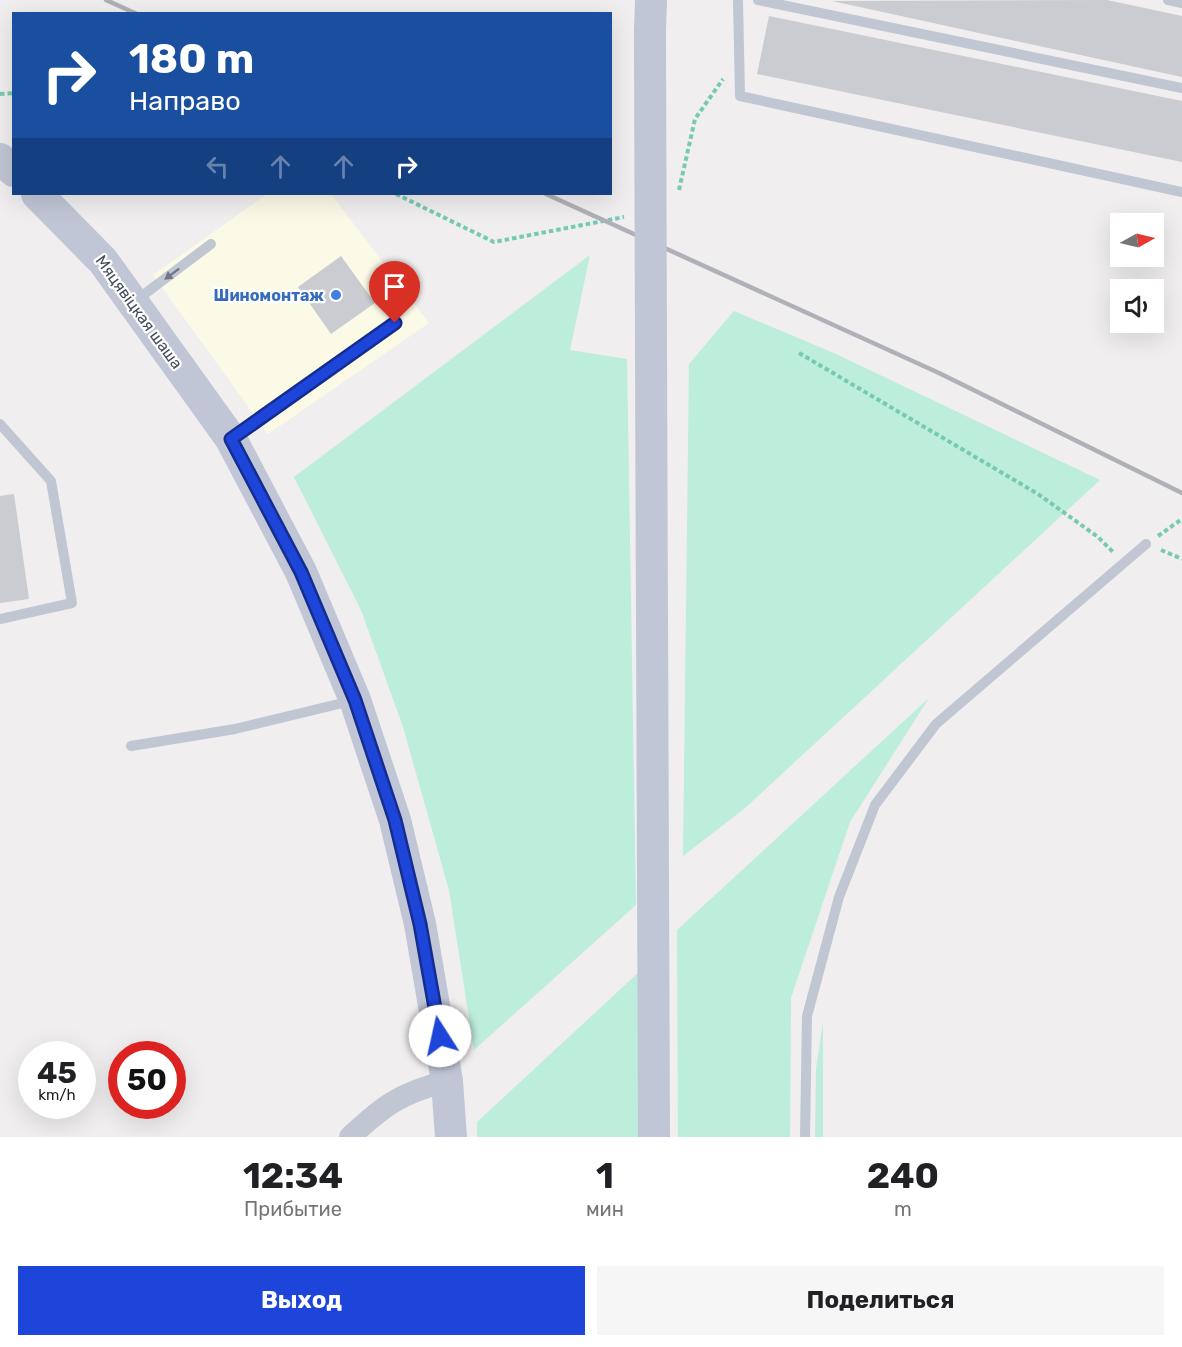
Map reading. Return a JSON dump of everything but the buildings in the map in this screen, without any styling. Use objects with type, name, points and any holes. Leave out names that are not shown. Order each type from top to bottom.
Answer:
[{"type":"main road","points":[[651,0],[654,1137]]},
{"type":"main road","points":[[0,159],[12,169]]},
{"type":"main road","name":"Мяцявіцкая шаша","points":[[38,195],[103,261],[231,439],[301,572],[355,700],[395,820],[420,924],[447,1081],[452,1137]]},
{"type":"street","points":[[350,1137],[382,1107],[414,1090],[447,1081]]},
{"type":"lane","points":[[738,0],[740,96],[1182,192]]},
{"type":"lane","points":[[758,0],[1182,88]]},
{"type":"lane","points":[[1168,0],[1182,3]]},
{"type":"lane","points":[[133,303],[211,244]]},
{"type":"lane","points":[[231,439],[395,323]]},
{"type":"lane","points":[[0,424],[51,481],[72,603],[0,619]]},
{"type":"lane","points":[[805,1137],[807,1016],[839,897],[875,804],[936,724],[1146,544]]},
{"type":"lane","points":[[131,746],[235,729],[355,700]]},
{"type":"path","points":[[679,192],[695,119],[739,55]]},
{"type":"path","points":[[398,195],[494,242],[630,215]]},
{"type":"path","points":[[799,354],[1038,494],[1098,537],[1125,562]]},
{"type":"path","points":[[1146,544],[1182,519]]},
{"type":"path","points":[[1146,544],[1182,560]]},
{"type":"shaded area","points":[[266,195],[332,195],[429,323],[268,434],[153,275]]},
{"type":"green space","points":[[590,255],[570,350],[627,359],[636,905],[474,1050],[449,890],[403,727],[361,610],[294,477]]},
{"type":"green space","points":[[734,311],[836,354],[1100,480],[744,809],[683,856],[689,364]]},
{"type":"green space","points":[[929,698],[850,822],[791,998],[790,1137],[678,1137],[677,930]]},
{"type":"green space","points":[[639,972],[638,1137],[477,1137],[477,1122]]},
{"type":"green space","points":[[823,1022],[823,1137],[815,1137],[816,1069]]},
{"type":"railway","points":[[106,0],[133,12]]},
{"type":"railway","points":[[548,195],[939,373],[1182,493]]},
{"type":"place","name":"Шиномонтаж","points":[[336,295]]},
{"type":"route","points":[[395,323],[231,439],[301,572],[355,700],[395,820],[420,924],[440,1036]]}]
